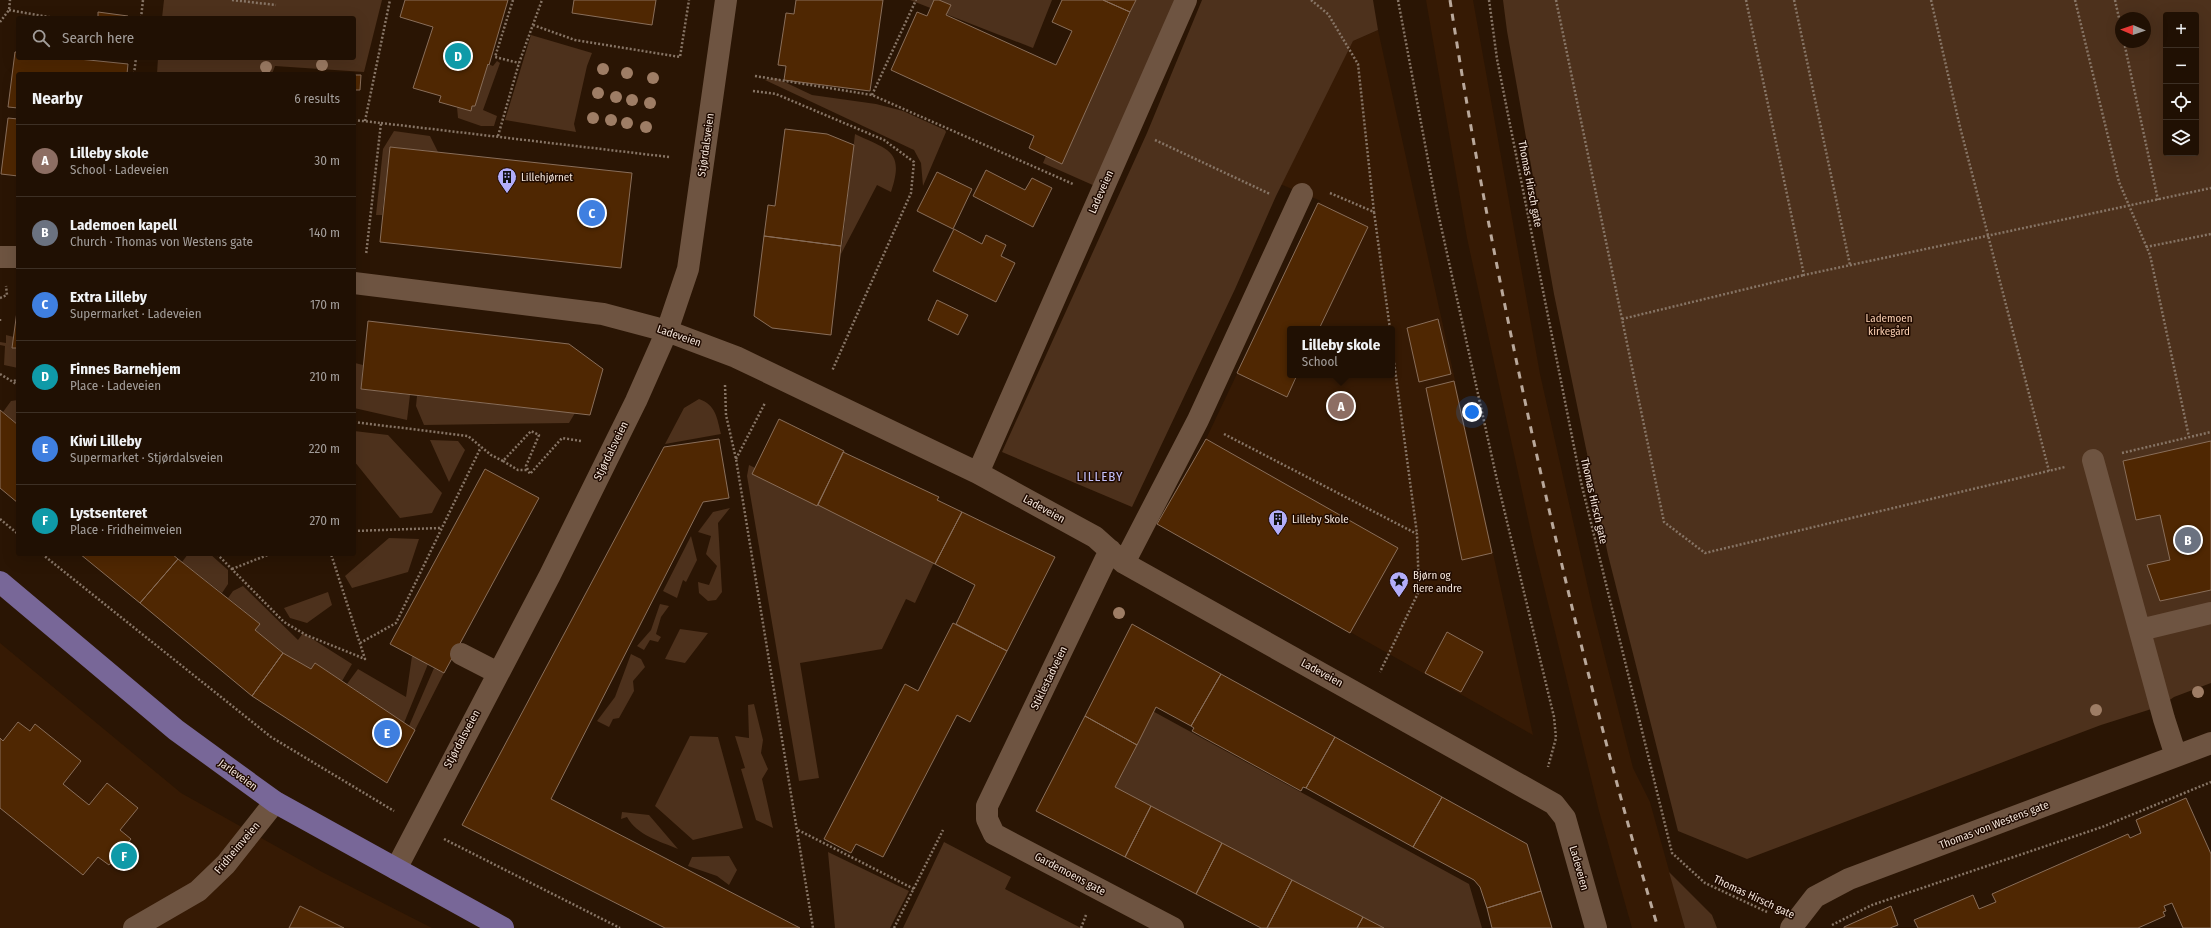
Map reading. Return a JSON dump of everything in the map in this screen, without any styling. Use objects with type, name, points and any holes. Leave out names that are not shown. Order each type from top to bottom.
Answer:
[{"type":"main road","name":"Jarleveien","points":[[0,582],[176,730],[275,802],[503,928]]},
{"type":"street","name":"Stjørdalsveien","points":[[396,869],[417,825],[550,575],[636,402],[667,331],[688,269],[726,0]]},
{"type":"street","name":"Ladeveien","points":[[978,473],[1186,0]]},
{"type":"street","name":"Stiklestadveien","points":[[987,806],[1117,557],[1198,420],[1299,200]]},
{"type":"street","points":[[0,257],[16,257]]},
{"type":"street","name":"Ladeveien","points":[[356,283],[603,314],[667,331],[736,357],[978,473],[1095,537],[1117,557],[1554,804],[1565,818],[1596,928]]},
{"type":"street","points":[[2093,460],[2164,720],[2176,756]]},
{"type":"street","points":[[2140,630],[2211,613]]},
{"type":"street","points":[[461,654],[498,673]]},
{"type":"street","name":"Thomas von Westens gate","points":[[1792,926],[1815,897],[1849,879],[2211,743]]},
{"type":"street","name":"Fridheimveien","points":[[135,928],[198,891],[226,864],[275,802]]},
{"type":"street","name":"Gardemoens gate","points":[[987,806],[987,819],[994,834],[1173,928]]},
{"type":"path","points":[[0,22],[9,10],[10,0]]},
{"type":"path","points":[[141,16],[143,0]]},
{"type":"path","points":[[232,0],[276,5]]},
{"type":"path","points":[[365,121],[390,0]]},
{"type":"path","points":[[513,0],[496,57],[519,63]]},
{"type":"path","points":[[498,136],[519,63],[542,0]]},
{"type":"path","points":[[533,25],[575,40],[680,57],[688,0]]},
{"type":"path","points":[[872,95],[916,0]]},
{"type":"path","points":[[1311,0],[1328,14],[1358,64],[1374,212],[1390,326]]},
{"type":"path","points":[[1398,0],[1438,216],[1497,480],[1554,716],[1556,738],[1537,794]]},
{"type":"path","name":"Thomas Hirsch gate","points":[[1489,0],[1497,59],[1581,482],[1672,854],[1705,883],[1792,926]]},
{"type":"path","points":[[1556,0],[1664,522],[1705,553],[2211,432]]},
{"type":"path","points":[[1746,0],[1804,275]]},
{"type":"path","points":[[1794,0],[1850,265]]},
{"type":"path","points":[[1931,0],[1960,127],[2049,471]]},
{"type":"path","points":[[2075,0],[2119,182],[2146,247],[2155,277],[2189,437]]},
{"type":"path","points":[[2115,0],[2118,12]]},
{"type":"path","points":[[9,10],[43,16]]},
{"type":"path","points":[[2125,48],[2158,200]]},
{"type":"path","points":[[134,72],[136,60]]},
{"type":"path","points":[[755,76],[872,95],[1099,196]]},
{"type":"path","points":[[753,91],[776,94],[884,140],[914,162],[911,193],[831,373]]},
{"type":"path","points":[[356,120],[669,157]]},
{"type":"path","points":[[356,283],[368,247],[381,123]]},
{"type":"path","points":[[1129,128],[1299,200],[1308,188],[1318,188],[1374,212]]},
{"type":"path","points":[[1622,319],[1804,275],[2129,207],[2211,188]]},
{"type":"path","points":[[2146,247],[2211,234]]},
{"type":"path","points":[[0,298],[7,295],[6,285]]},
{"type":"path","points":[[1366,697],[1384,665],[1419,591],[1417,534],[1395,369]]},
{"type":"path","points":[[0,374],[14,381]]},
{"type":"path","points":[[736,459],[777,376]]},
{"type":"path","points":[[725,385],[726,416],[736,459],[813,928]]},
{"type":"path","points":[[1198,420],[1417,534]]},
{"type":"path","points":[[356,422],[468,436],[481,447],[518,470],[528,470]]},
{"type":"path","points":[[503,461],[531,431],[539,435],[526,466],[530,474],[562,438],[581,441]]},
{"type":"path","points":[[360,643],[396,623],[440,528],[481,447]]},
{"type":"path","points":[[0,519],[16,532]]},
{"type":"path","points":[[356,531],[440,528]]},
{"type":"path","points":[[45,556],[271,737],[417,825],[620,928]]},
{"type":"path","points":[[219,556],[284,622],[306,634],[365,659],[332,556]]},
{"type":"path","points":[[232,569],[265,556]]},
{"type":"path","points":[[1826,928],[1872,905],[2102,828],[2211,782]]},
{"type":"path","points":[[798,830],[914,889]]},
{"type":"path","points":[[894,928],[943,830]]},
{"type":"shaded area","points":[[1426,0],[1473,0],[1540,374],[1593,610],[1633,768],[1650,802],[1685,928],[1632,928],[1599,811],[1534,546],[1467,238]]},
{"type":"shaded area","name":"Lilleby Skole","points":[[1378,30],[1533,735],[1158,524],[1206,439],[1318,203],[1321,201],[1280,184],[1353,41]]},
{"type":"shaded area","points":[[0,643],[181,793],[322,872],[432,928],[0,928]]},
{"type":"green space","points":[[164,0],[382,0],[364,72],[275,66],[273,72],[157,72],[158,60],[356,60],[356,16],[162,16]]},
{"type":"green space","points":[[910,0],[1052,0],[1033,48]]},
{"type":"green space","points":[[1136,0],[1177,0],[1095,186],[1043,163],[1046,156],[1062,163]]},
{"type":"green space","points":[[1202,0],[1373,0],[1378,30],[1353,41],[1276,196],[1235,289],[1132,507],[1002,452],[1147,133]]},
{"type":"green space","name":"Lademoen kirkegård","points":[[1503,0],[2211,0],[2211,683],[2174,697],[2161,706],[2101,725],[1747,859],[1678,831],[1608,555],[1554,294],[1507,31]]},
{"type":"green space","points":[[531,35],[592,53],[587,66],[574,124],[576,132],[505,120]]},
{"type":"green space","points":[[497,61],[500,63],[483,110],[497,116],[494,126],[481,126],[458,118],[457,107],[471,111],[472,106],[475,106],[488,64],[493,66]]},
{"type":"green space","points":[[776,78],[812,95],[876,104],[903,111],[945,130],[946,132],[923,186],[921,163],[914,150],[765,80]]},
{"type":"green space","points":[[394,131],[430,136],[438,152],[390,147],[382,215],[376,215],[383,149]]},
{"type":"green space","points":[[855,134],[885,148],[891,153],[896,167],[895,178],[891,192],[877,185],[841,254]]},
{"type":"green space","points":[[6,335],[14,337],[13,348],[16,348],[16,368],[4,365],[5,346],[0,345],[0,342],[6,343]]},
{"type":"green space","points":[[356,363],[363,365],[361,389],[410,395],[407,420],[356,408]]},
{"type":"green space","points":[[417,396],[575,413],[569,423],[424,425],[416,406]]},
{"type":"green space","points":[[699,399],[712,408],[717,417],[721,434],[665,444],[684,408]]},
{"type":"green space","points":[[16,400],[16,423],[3,412],[11,401]]},
{"type":"green space","points":[[356,431],[388,435],[442,493],[432,513],[400,518],[356,463]]},
{"type":"green space","points":[[430,440],[458,441],[465,450],[449,482]]},
{"type":"green space","points":[[749,465],[937,556],[915,603],[906,599],[882,649],[800,663],[819,778],[799,781],[747,476]]},
{"type":"green space","points":[[730,508],[718,523],[722,592],[716,600],[708,601],[699,593],[698,582],[709,585],[717,566],[706,554],[711,536],[698,532],[713,512]]},
{"type":"green space","points":[[691,536],[697,560],[686,582],[683,580],[677,598],[663,591]]},
{"type":"green space","points":[[389,538],[419,539],[408,572],[352,588],[345,576]]},
{"type":"green space","points":[[186,556],[212,556],[228,570],[228,584],[222,593],[182,562]]},
{"type":"green space","points":[[243,586],[298,640],[303,633],[352,664],[342,681],[315,663],[311,669],[283,653],[255,630],[259,623],[228,598],[233,591]]},
{"type":"green space","points":[[328,592],[332,605],[307,623],[290,618],[284,608]]},
{"type":"green space","points":[[660,604],[669,606],[661,617],[656,634],[661,637],[658,642],[650,640],[644,650],[637,646],[651,630]]},
{"type":"green space","points":[[680,629],[708,633],[685,663],[665,659]]},
{"type":"green space","points":[[631,654],[641,659],[645,667],[633,681],[634,691],[619,718],[613,719],[609,727],[597,721],[615,697]]},
{"type":"green space","points":[[412,656],[428,664],[404,723],[347,684],[358,669],[406,697]]},
{"type":"green space","points":[[434,668],[444,673],[415,730],[409,726]]},
{"type":"green space","points":[[754,704],[763,740],[761,753],[768,769],[762,779],[773,828],[756,820],[741,769],[745,768],[735,736],[749,738],[748,705]]},
{"type":"green space","points":[[1147,708],[1469,884],[1482,928],[1379,928],[1108,784]]},
{"type":"green space","points":[[690,736],[718,737],[743,828],[693,840],[655,806]]},
{"type":"green space","points":[[622,812],[649,815],[678,849],[649,837],[631,823],[627,817],[621,819]]},
{"type":"green space","points":[[944,842],[1011,877],[1005,889],[1081,928],[903,928]]},
{"type":"green space","points":[[828,852],[909,891],[890,928],[835,928]]},
{"type":"green space","points":[[729,856],[737,870],[729,885],[717,876],[688,866],[692,857]]},
{"type":"green space","points":[[1669,872],[1712,915],[1717,928],[1685,928]]},
{"type":"building","points":[[405,0],[508,0],[489,65],[488,64],[475,106],[472,106],[471,111],[439,102],[441,96],[413,88],[433,27],[400,17]]},
{"type":"building","points":[[574,0],[656,0],[652,25],[572,13]]},
{"type":"building","points":[[796,0],[883,0],[870,91],[784,80],[786,66],[778,65],[786,13],[794,14]]},
{"type":"building","points":[[934,0],[939,0],[951,5],[946,15],[1056,65],[1072,31],[1052,22],[1062,0],[1103,0],[1130,12],[1062,164],[1029,148],[1034,136],[891,70],[917,12],[927,16]]},
{"type":"building","points":[[1103,0],[1136,0],[1130,12]]},
{"type":"building","points":[[98,12],[128,16],[98,16]]},
{"type":"building","points":[[15,52],[16,60],[89,60],[128,64],[127,72],[16,72],[16,108],[8,107]]},
{"type":"building","points":[[356,75],[361,75],[360,90],[356,90]]},
{"type":"building","points":[[8,118],[16,119],[16,176],[1,174]]},
{"type":"building","points":[[785,129],[827,134],[854,145],[841,246],[764,236],[768,205],[775,206]]},
{"type":"building","name":"Lillehjørnet","points":[[390,147],[632,173],[621,268],[380,242]]},
{"type":"building","points":[[986,170],[1025,190],[1032,178],[1052,188],[1033,227],[973,196]]},
{"type":"building","points":[[937,172],[972,189],[953,229],[917,211]]},
{"type":"building","points":[[1318,203],[1368,227],[1320,326],[1287,326],[1287,378],[1296,378],[1287,397],[1237,373]]},
{"type":"building","points":[[954,229],[982,244],[986,235],[1006,245],[1001,256],[1015,263],[996,302],[933,271]]},
{"type":"building","points":[[764,236],[841,246],[831,335],[772,328],[754,316]]},
{"type":"building","points":[[937,300],[968,315],[958,335],[928,320]]},
{"type":"building","points":[[16,319],[16,348],[12,348]]},
{"type":"building","points":[[1438,319],[1451,374],[1419,382],[1407,328]]},
{"type":"building","points":[[368,321],[569,344],[603,369],[590,415],[361,389]]},
{"type":"building","points":[[1454,381],[1492,553],[1462,560],[1426,388]]},
{"type":"building","points":[[0,410],[16,423],[16,501],[0,488]]},
{"type":"building","points":[[779,419],[844,451],[817,506],[752,474]]},
{"type":"building","points":[[719,439],[729,498],[703,502],[551,799],[800,928],[665,928],[462,825],[664,447]]},
{"type":"building","name":"Lilleby Skole","points":[[1206,439],[1398,548],[1350,633],[1157,524]]},
{"type":"building","points":[[2211,441],[2211,590],[2160,601],[2147,565],[2170,560],[2160,515],[2136,520],[2123,461]]},
{"type":"building","points":[[843,452],[939,497],[937,500],[962,512],[935,564],[818,505]]},
{"type":"building","points":[[485,469],[539,498],[444,673],[390,644]]},
{"type":"building","points":[[962,512],[1055,557],[1007,651],[956,624],[975,585],[935,564]]},
{"type":"building","points":[[82,556],[174,556],[178,559],[140,603]]},
{"type":"building","points":[[178,559],[260,624],[255,630],[283,653],[252,696],[140,603]]},
{"type":"building","points":[[953,623],[1007,651],[970,722],[957,715],[883,857],[856,844],[851,853],[824,839],[905,684],[918,691]]},
{"type":"building","points":[[1132,624],[1221,674],[1191,726],[1156,707],[1137,745],[1085,716]]},
{"type":"building","points":[[1447,632],[1483,652],[1461,692],[1425,673]]},
{"type":"building","points":[[283,653],[311,669],[315,663],[415,730],[387,783],[252,696]]},
{"type":"building","points":[[1221,674],[1335,737],[1306,788],[1303,787],[1301,791],[1192,731],[1194,728],[1191,726]]},
{"type":"building","points":[[1085,716],[1137,745],[1115,787],[1151,806],[1125,857],[1036,811]]},
{"type":"building","points":[[18,722],[30,731],[35,724],[81,761],[63,784],[89,805],[107,783],[138,808],[120,830],[131,839],[109,865],[98,857],[83,875],[0,808],[0,738],[3,741]]},
{"type":"building","points":[[1335,737],[1442,797],[1413,847],[1306,788]]},
{"type":"building","points":[[1442,797],[1527,844],[1541,891],[1487,908],[1480,887],[1474,880],[1413,847]]},
{"type":"building","points":[[2186,798],[2211,854],[2211,928],[2183,928],[2172,903],[2164,906],[2166,911],[2163,912],[2165,916],[2138,928],[1918,928],[1914,920],[1973,895],[1979,909],[1996,902],[1992,894],[2128,834],[2130,838],[2141,833],[2136,820]]},
{"type":"building","points":[[1151,806],[1222,843],[1196,894],[1125,857]]},
{"type":"building","points":[[1222,843],[1292,880],[1267,928],[1261,928],[1196,894]]},
{"type":"building","points":[[1292,880],[1363,917],[1357,928],[1267,928]]},
{"type":"building","points":[[1541,891],[1552,928],[1492,928],[1487,908]]},
{"type":"building","points":[[300,906],[344,928],[289,928]]},
{"type":"building","points":[[1891,906],[1898,925],[1890,928],[1844,928],[1844,927]]},
{"type":"building","points":[[1363,917],[1384,928],[1357,928]]},
{"type":"railway","points":[[1450,0],[1492,242],[1543,483],[1597,707],[1626,818],[1658,928]]},
{"type":"place","name":"Finnes Barnehjem","points":[[458,56]]},
{"type":"place","name":"Lillehjørnet","points":[[507,194]]},
{"type":"place","name":"Extra Lilleby","points":[[592,213]]},
{"type":"place","name":"Lilleby skole","points":[[1341,406]]},
{"type":"place","name":"Lilleby Skole","points":[[1278,536]]},
{"type":"place","name":"Lademoen kapell","points":[[2188,540]]},
{"type":"place","name":"Bjørn og flere andre","points":[[1399,598]]},
{"type":"place","name":"Kiwi Lilleby","points":[[387,733]]},
{"type":"place","name":"Lystsenteret","points":[[124,856]]},
{"type":"district","name":"LILLEBY","points":[[1100,476]]}]
